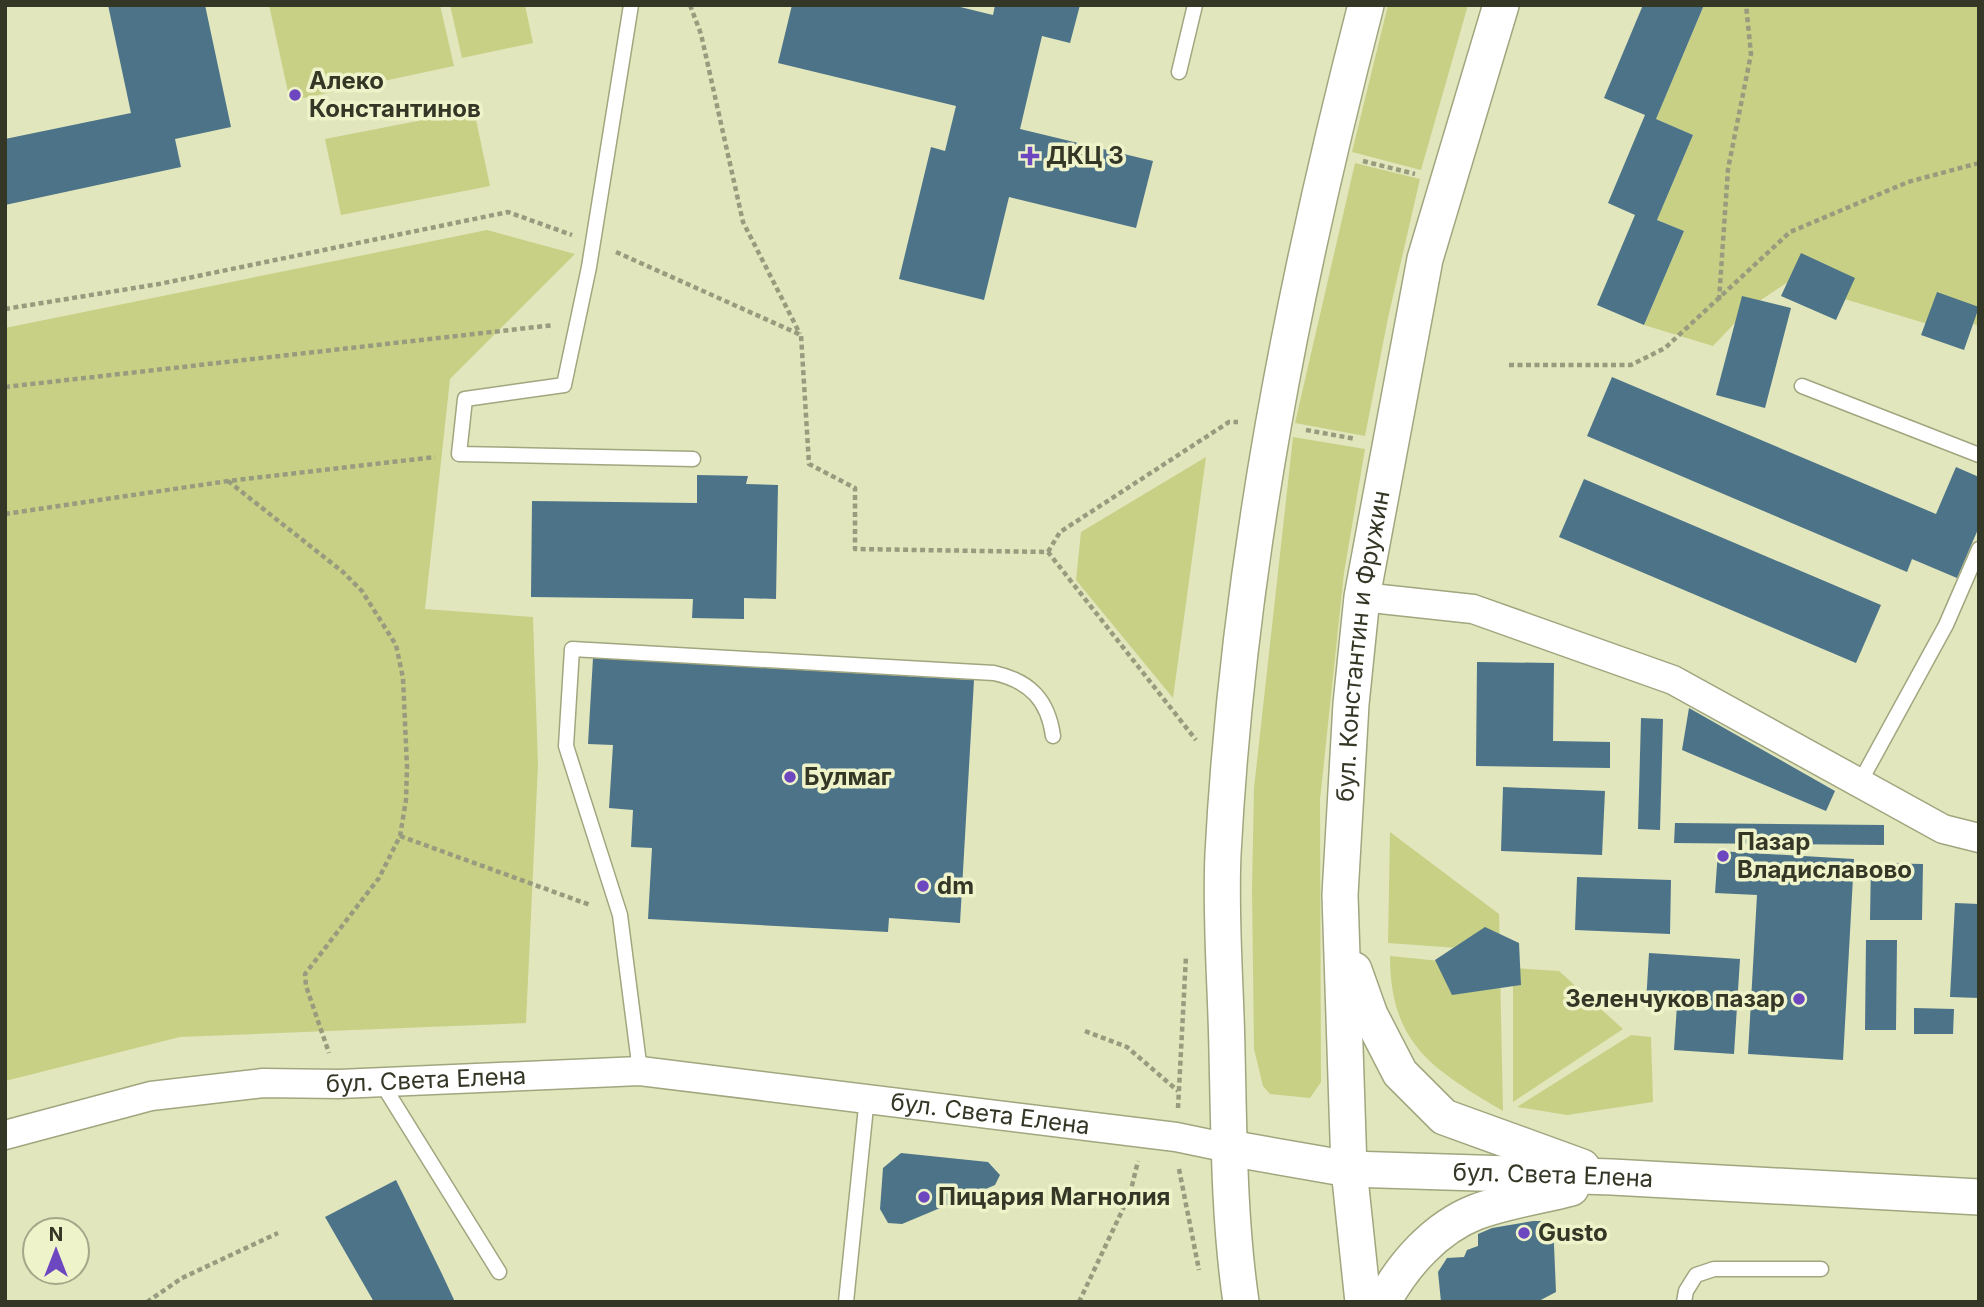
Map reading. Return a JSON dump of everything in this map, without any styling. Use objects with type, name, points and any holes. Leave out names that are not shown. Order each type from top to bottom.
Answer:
[{"type":"street","points":[[1241,1302],[1229,1148],[1223,859],[1228,780],[1258,509],[1328,153],[1366,5]]},
{"type":"street","name":"бул. Константин и Фружин","points":[[1363,1302],[1349,1169],[1340,895],[1362,597],[1425,259],[1501,5]]},
{"type":"street","points":[[1362,597],[1473,609],[1673,680],[1943,829],[1979,838]]},
{"type":"street","points":[[1343,937],[1370,1015],[1400,1073],[1444,1117],[1612,1177]]},
{"type":"street","name":"бул. Света Елена","points":[[5,1135],[151,1096],[263,1083],[339,1084],[640,1071],[1143,1133],[1349,1169],[1612,1177],[1979,1197]]},
{"type":"street","points":[[1383,1302],[1402,1268],[1433,1239],[1474,1213],[1612,1177]]},
{"type":"lane","points":[[631,5],[593,242],[564,385],[465,399],[458,454],[693,459]]},
{"type":"lane","points":[[1179,72],[1195,5]]},
{"type":"lane","points":[[1802,386],[1979,455]]},
{"type":"lane","points":[[1859,784],[1946,625],[1979,549]]},
{"type":"lane","points":[[640,1071],[620,915],[566,746],[572,649],[994,673],[1013,677],[1030,687],[1042,701],[1050,718],[1053,736]]},
{"type":"lane","points":[[381,1082],[499,1272]]},
{"type":"lane","points":[[846,1302],[867,1097]]},
{"type":"lane","points":[[1684,1302],[1686,1291],[1696,1275],[1714,1269],[1821,1269]]},
{"type":"path","points":[[690,5],[701,34],[743,222],[801,335],[809,464],[855,488],[855,549],[1048,552]]},
{"type":"path","points":[[1719,301],[1728,169],[1751,54],[1746,5]]},
{"type":"path","points":[[1509,365],[1631,365],[1665,348],[1719,301],[1790,232],[1908,182],[1979,163]]},
{"type":"path","points":[[5,309],[159,284],[508,212],[593,242],[801,335]]},
{"type":"path","points":[[5,387],[578,322]]},
{"type":"path","points":[[1048,552],[1060,532],[1229,422]]},
{"type":"path","points":[[5,514],[228,481],[458,454]]},
{"type":"path","points":[[228,481],[343,572],[362,591],[396,645],[407,724],[406,800],[400,836],[379,878],[305,974],[306,986],[339,1084]]},
{"type":"path","points":[[1048,552],[1228,780]]},
{"type":"path","points":[[400,836],[620,915]]},
{"type":"path","points":[[1085,1031],[1127,1047],[1179,1092]]},
{"type":"path","points":[[1079,1302],[1134,1184],[1143,1133]]},
{"type":"path","points":[[1178,1160],[1200,1276]]},
{"type":"path","points":[[147,1302],[182,1278],[278,1233]]},
{"type":"green space","points":[[269,5],[440,5],[454,66],[290,101]]},
{"type":"green space","points":[[450,5],[525,5],[533,43],[462,58]]},
{"type":"green space","points":[[1388,5],[1468,5],[1421,170],[1352,152]]},
{"type":"green space","points":[[1704,5],[1979,5],[1979,326],[1966,321],[1931,325],[1788,282],[1749,308],[1713,346],[1644,325],[1684,231],[1657,220],[1693,135],[1656,119]]},
{"type":"green space","points":[[474,110],[490,186],[341,215],[325,139]]},
{"type":"green space","points":[[1355,163],[1420,179],[1388,318],[1365,436],[1295,423]]},
{"type":"green space","points":[[487,230],[575,254],[450,379],[425,609],[533,617],[538,765],[526,1023],[180,1037],[5,1081],[5,328]]},
{"type":"green space","points":[[1293,437],[1365,449],[1344,573],[1320,800],[1321,1082],[1310,1098],[1270,1094],[1263,1086],[1254,1049],[1254,788]]},
{"type":"green space","points":[[1206,457],[1173,698],[1076,580],[1081,532]]},
{"type":"green space","points":[[1390,832],[1499,914],[1500,951],[1388,943]]},
{"type":"green space","points":[[1390,956],[1500,967],[1503,1111],[1456,1082],[1421,1052],[1398,1012],[1392,987]]},
{"type":"green space","points":[[1513,968],[1559,971],[1623,1029],[1513,1102]]},
{"type":"green space","points":[[1631,1035],[1651,1037],[1653,1102],[1567,1115],[1517,1107]]},
{"type":"building","points":[[108,5],[205,5],[231,127],[175,139],[181,167],[5,205],[5,139],[131,113]]},
{"type":"building","name":"ДКЦ 3","points":[[792,5],[952,5],[993,15],[995,5],[1080,5],[1070,43],[1042,36],[1020,129],[1153,161],[1136,228],[1009,197],[984,300],[899,279],[931,147],[945,151],[956,106],[778,63]]},
{"type":"building","points":[[1643,5],[1704,5],[1656,119],[1693,135],[1657,220],[1684,231],[1644,325],[1597,305],[1635,215],[1608,203],[1645,115],[1604,98]]},
{"type":"building","points":[[1801,253],[1855,278],[1836,320],[1781,296]]},
{"type":"building","points":[[1937,292],[1979,307],[1964,350],[1921,335]]},
{"type":"building","points":[[1742,296],[1791,308],[1765,408],[1716,395]]},
{"type":"building","points":[[1612,377],[1936,514],[1956,467],[1979,477],[1979,527],[1957,578],[1912,559],[1907,572],[1587,436]]},
{"type":"building","points":[[697,475],[748,476],[746,484],[778,485],[776,599],[744,598],[744,619],[692,618],[693,599],[531,597],[532,501],[697,503]]},
{"type":"building","points":[[1584,479],[1881,605],[1856,663],[1559,537]]},
{"type":"building","name":"Булмаг","points":[[593,658],[974,680],[960,923],[889,918],[888,932],[648,919],[652,848],[631,847],[633,810],[609,808],[613,745],[588,744]]},
{"type":"building","points":[[1477,662],[1554,663],[1553,741],[1610,742],[1610,768],[1476,766]]},
{"type":"building","points":[[1689,708],[1835,791],[1826,811],[1682,750]]},
{"type":"building","points":[[1641,718],[1663,719],[1660,830],[1638,829]]},
{"type":"building","points":[[1503,787],[1605,791],[1602,855],[1501,851]]},
{"type":"building","points":[[1675,823],[1884,825],[1884,845],[1674,843]]},
{"type":"building","name":"Зеленчуков пазар","points":[[1718,851],[1854,859],[1843,1060],[1748,1054],[1757,895],[1715,893]]},
{"type":"building","points":[[1871,863],[1923,864],[1922,920],[1870,920]]},
{"type":"building","points":[[1577,877],[1671,880],[1670,934],[1575,930]]},
{"type":"building","points":[[1955,903],[1979,904],[1979,998],[1950,997]]},
{"type":"building","points":[[1485,927],[1519,943],[1521,985],[1452,995],[1435,960]]},
{"type":"building","points":[[1866,940],[1897,940],[1896,1030],[1865,1030]]},
{"type":"building","points":[[1649,953],[1740,959],[1734,1054],[1674,1050],[1677,1005],[1646,1003]]},
{"type":"building","points":[[1914,1008],[1954,1009],[1953,1034],[1914,1034]]},
{"type":"building","name":"Пицария Магнолия","points":[[901,1153],[988,1162],[1000,1175],[995,1185],[902,1224],[888,1223],[880,1209],[883,1168]]},
{"type":"building","points":[[396,1180],[455,1302],[374,1302],[325,1217]]},
{"type":"building","points":[[1533,1221],[1553,1221],[1556,1292],[1537,1302],[1441,1302],[1438,1272],[1447,1258],[1464,1257],[1467,1250],[1478,1246],[1478,1234],[1492,1228]]},
{"type":"place","name":"Алеко Константинов","points":[[295,95]]},
{"type":"place","name":"ДКЦ 3","points":[[1030,156]]},
{"type":"place","name":"Булмаг","points":[[790,777]]},
{"type":"place","name":"Пазар Владиславово","points":[[1723,856]]},
{"type":"place","name":"dm","points":[[923,886]]},
{"type":"place","name":"Зеленчуков пазар","points":[[1799,999]]},
{"type":"place","name":"Пицария Магнолия","points":[[924,1197]]},
{"type":"place","name":"Gusto","points":[[1524,1233]]}]
